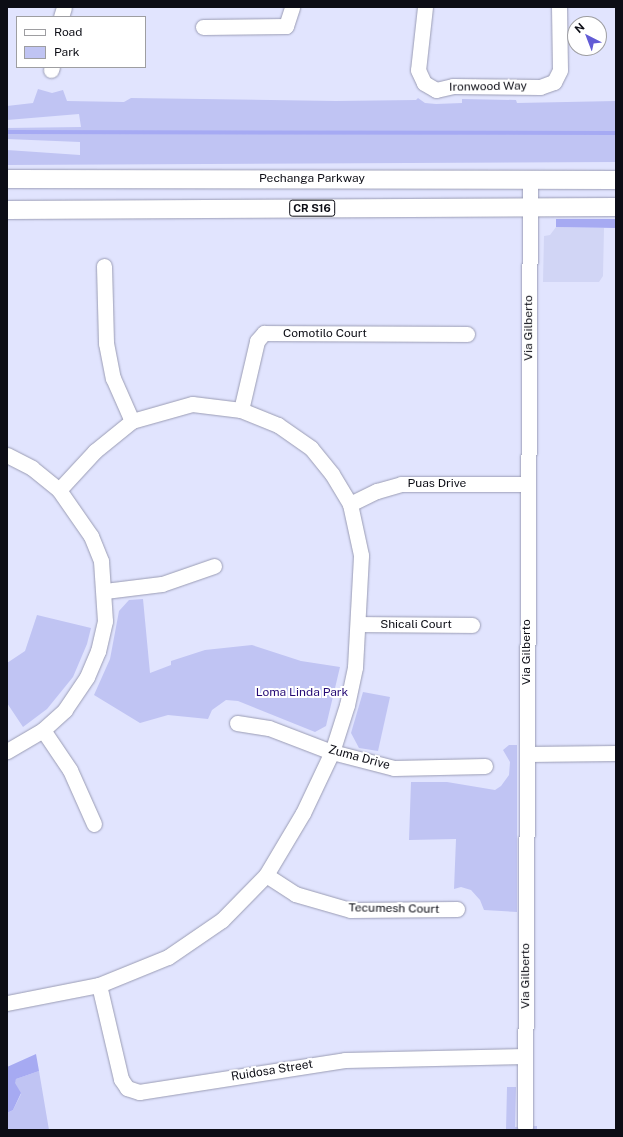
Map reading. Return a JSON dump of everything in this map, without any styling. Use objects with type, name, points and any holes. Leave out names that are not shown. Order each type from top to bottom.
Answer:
[{"type":"main road","name":"Pechanga Parkway","points":[[7,179],[530,178],[616,180]]},
{"type":"main road","name":"CR S16","points":[[7,210],[616,207]]},
{"type":"street","points":[[203,27],[286,26],[292,7]]},
{"type":"street","name":"Ironwood Way","points":[[425,7],[418,70],[424,84],[436,90],[453,86],[540,87],[554,82],[560,70],[559,7]]},
{"type":"street","name":"Via Gilberto","points":[[525,1127],[530,178]]},
{"type":"street","points":[[104,266],[106,343],[112,378],[132,421]]},
{"type":"street","name":"Comotilo Court","points":[[241,410],[256,341],[264,334],[467,334]]},
{"type":"street","points":[[7,1003],[99,985],[168,957],[222,920],[266,875],[303,813],[332,752],[353,679],[359,624],[361,555],[350,504],[332,474],[311,448],[278,425],[241,410],[192,404],[132,421],[96,451],[59,490]]},
{"type":"street","points":[[7,455],[32,468],[59,490],[91,536],[101,561],[105,591],[105,621],[98,651],[87,677],[65,710],[43,730],[7,751]]},
{"type":"street","name":"Puas Drive","points":[[350,504],[377,491],[401,484],[528,484]]},
{"type":"street","points":[[105,591],[162,584],[214,566]]},
{"type":"street","name":"Shicali Court","points":[[359,624],[472,625]]},
{"type":"street","name":"Zuma Drive","points":[[237,723],[269,728],[332,752],[394,768],[486,766]]},
{"type":"street","points":[[43,730],[70,770],[94,824]]},
{"type":"street","points":[[527,754],[616,753]]},
{"type":"street","name":"Tecumesh Court","points":[[266,875],[295,894],[350,910],[457,909]]},
{"type":"street","name":"Ruidosa Street","points":[[99,985],[120,1078],[127,1088],[138,1092],[345,1060],[525,1056]]},
{"type":"shaded area","points":[[556,219],[616,219],[616,228],[556,227]]},
{"type":"shaded area","points":[[556,227],[604,228],[603,276],[599,282],[543,282],[544,236],[550,235]]},
{"type":"shaded area","points":[[36,1054],[39,1071],[16,1079],[15,1083],[21,1093],[13,1110],[7,1113],[7,1067]]},
{"type":"green space","points":[[38,89],[52,93],[63,90],[67,101],[124,102],[131,98],[336,101],[416,100],[418,98],[425,103],[436,104],[462,103],[462,99],[516,100],[517,103],[616,101],[616,162],[7,165],[7,150],[80,155],[80,142],[7,139],[7,128],[81,127],[79,114],[7,120],[7,106],[33,103]]},
{"type":"green space","name":"Loma Linda Park","points":[[143,599],[150,673],[171,665],[171,661],[205,650],[252,645],[301,661],[340,667],[326,726],[315,732],[238,701],[226,700],[212,710],[208,719],[168,715],[140,723],[94,695],[110,659],[119,611],[129,600]]},
{"type":"green space","points":[[37,615],[91,628],[87,644],[73,677],[47,709],[23,727],[7,703],[7,663],[25,651]]},
{"type":"green space","name":"Loma Linda Park","points":[[363,692],[390,697],[378,751],[359,748],[351,733]]},
{"type":"green space","points":[[509,745],[517,745],[517,912],[484,910],[480,900],[471,890],[461,887],[454,889],[456,839],[409,840],[411,782],[447,782],[495,790],[501,786],[509,775],[510,762],[503,750]]},
{"type":"green space","points":[[39,1071],[49,1130],[7,1130],[7,1113],[13,1110],[21,1094],[14,1083],[16,1079]]},
{"type":"green space","points":[[507,1087],[516,1087],[515,1127],[537,1126],[537,1130],[506,1130]]},
{"type":"waterway","points":[[7,132],[616,133]]}]
